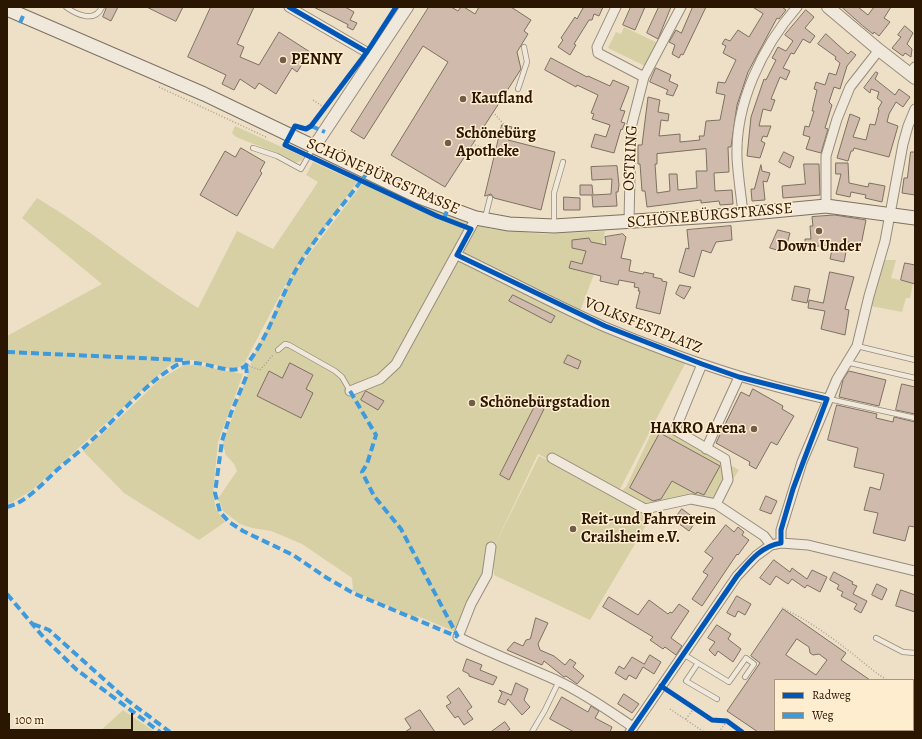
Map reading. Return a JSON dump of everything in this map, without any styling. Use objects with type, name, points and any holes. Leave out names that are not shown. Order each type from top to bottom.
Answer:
[{"type":"main road","name":"SCHÖNEBÜRGSTRASSE","points":[[7,9],[204,94],[419,196],[481,218],[509,224],[554,226],[629,222],[826,206],[890,213],[915,218]]},
{"type":"street","points":[[289,7],[375,57]]},
{"type":"street","points":[[314,147],[407,7]]},
{"type":"street","points":[[616,7],[597,47],[598,53],[644,77]]},
{"type":"street","name":"OSTRING","points":[[629,222],[631,128],[644,77],[681,7]]},
{"type":"street","points":[[744,213],[737,158],[739,131],[748,94],[769,46],[784,21],[797,7]]},
{"type":"street","points":[[828,7],[879,50],[913,73]]},
{"type":"street","points":[[826,206],[826,156],[837,119],[850,87],[879,50]]},
{"type":"street","points":[[781,543],[780,530],[793,489],[828,399],[846,362],[857,346],[869,296],[885,241],[903,144],[915,109]]},
{"type":"street","points":[[350,391],[380,379],[396,364],[457,255],[481,218]]},
{"type":"street","name":"VOLKSFESTPLATZ","points":[[457,255],[605,326],[702,364],[739,377],[828,399]]},
{"type":"street","points":[[702,364],[675,430],[725,459],[728,480],[716,504]]},
{"type":"street","points":[[706,449],[739,377]]},
{"type":"street","points":[[552,458],[645,509],[691,499],[716,504],[764,536],[771,546]]},
{"type":"street","points":[[491,547],[488,575],[471,604],[458,637],[488,652],[559,681],[605,708],[632,729],[737,576],[756,556],[771,546],[781,543],[808,545],[915,571]]},
{"type":"lane","points":[[66,7],[84,16],[90,17],[96,15],[102,7]]},
{"type":"lane","points":[[518,89],[527,62],[524,47]]},
{"type":"lane","points":[[253,148],[277,156],[301,169],[314,147]]},
{"type":"lane","points":[[554,226],[554,193],[563,162]]},
{"type":"lane","points":[[481,218],[490,198]]},
{"type":"lane","points":[[278,350],[285,344],[289,345],[335,371],[342,377],[350,391]]},
{"type":"lane","points":[[857,346],[915,360]]},
{"type":"lane","points":[[846,362],[915,378]]},
{"type":"lane","name":"VOLKSFESTPLATZ","points":[[828,399],[915,418]]},
{"type":"lane","points":[[876,638],[902,652],[915,653]]},
{"type":"lane","points":[[683,654],[729,682],[746,658],[754,664],[745,676]]},
{"type":"lane","points":[[698,663],[686,681],[717,699]]},
{"type":"lane","points":[[532,732],[559,681]]},
{"type":"path","points":[[313,100],[325,108]]},
{"type":"path","points":[[493,112],[505,126]]},
{"type":"path","points":[[472,144],[496,152]]},
{"type":"path","points":[[246,365],[260,370],[273,356]]},
{"type":"path","points":[[782,608],[794,613],[846,648],[871,670],[885,679]]},
{"type":"path","points":[[661,686],[712,720],[727,721],[742,732]]},
{"type":"path","points":[[686,720],[694,708]]},
{"type":"path","points":[[670,709],[704,732]]},
{"type":"path","points":[[719,732],[727,721]]},
{"type":"shaded area","points":[[624,27],[658,43],[647,67],[608,48],[616,32],[621,34]]},
{"type":"shaded area","points":[[235,126],[304,157],[301,161],[295,163],[284,156],[236,137],[232,133]]},
{"type":"shaded area","points":[[313,162],[357,182],[288,280],[245,362],[238,368],[230,369],[194,360],[183,360],[171,364],[31,491],[7,505],[7,336],[102,284],[22,218],[37,198],[78,224],[177,295],[198,308],[237,231],[273,249],[318,182],[306,175]]},
{"type":"shaded area","name":"Schönebürgstadion","points":[[366,179],[447,214],[491,229],[545,234],[605,231],[600,258],[579,314],[686,362],[617,495],[626,487],[656,423],[739,470],[714,509],[706,502],[658,505],[590,620],[494,575],[493,553],[492,575],[456,632],[417,616],[416,618],[353,591],[352,578],[302,544],[271,531],[252,528],[240,524],[223,511],[220,502],[217,500],[237,471],[234,464],[225,454],[222,446],[254,355],[290,279]],"holes":[[[538,454],[616,495],[539,456],[493,549]]]},
{"type":"shaded area","points":[[885,260],[896,260],[891,278],[913,283],[910,298],[906,298],[902,312],[871,306]]},
{"type":"shaded area","points":[[184,365],[196,365],[243,374],[218,442],[213,493],[216,509],[225,522],[199,540],[124,493],[83,451],[159,380]]},
{"type":"shaded area","points":[[123,710],[155,732],[99,732]]},
{"type":"building","points":[[107,7],[118,7],[111,21],[103,17]]},
{"type":"building","points":[[147,7],[183,7],[176,21]]},
{"type":"building","points":[[211,7],[254,7],[237,44],[244,47],[240,57],[259,65],[279,32],[310,52],[297,72],[292,68],[276,94],[259,83],[255,89],[240,79],[234,90],[222,84],[226,75],[188,57]]},
{"type":"building","points":[[314,7],[345,7],[354,12],[350,20],[357,23],[353,30],[347,27],[348,25]]},
{"type":"building","name":"Kaufland","points":[[429,7],[451,7],[458,11],[461,7],[464,7],[475,14],[479,7],[511,7],[531,20],[524,31],[528,34],[517,52],[521,69],[445,187],[391,155],[448,62],[423,46],[364,139],[351,131]]},
{"type":"building","points":[[580,7],[603,7],[599,16],[594,14],[592,20],[589,20],[574,44],[576,45],[570,55],[558,47],[563,40],[561,38],[575,17],[577,19],[583,8]]},
{"type":"building","points":[[631,7],[645,7],[635,30],[623,25]]},
{"type":"building","points":[[659,7],[671,7],[658,39],[647,33]]},
{"type":"building","points":[[693,7],[706,7],[683,55],[681,54],[679,58],[672,54],[675,45],[669,42],[676,30],[681,33]]},
{"type":"building","points":[[753,7],[782,7],[786,10],[779,19],[777,18],[748,72],[737,105],[731,147],[728,147],[729,172],[714,173],[715,191],[732,190],[733,204],[720,205],[719,201],[701,203],[701,200],[647,207],[645,191],[642,191],[640,164],[638,164],[638,145],[642,145],[648,97],[660,100],[658,112],[669,114],[668,121],[661,120],[659,136],[680,134],[680,142],[700,140],[699,136],[704,136],[706,121],[720,120],[725,95],[716,93],[718,82],[725,83],[736,60],[723,53],[726,46],[722,44],[725,39],[730,41],[738,30],[749,37],[763,14]],"holes":[[[706,149],[707,171],[696,171],[697,188],[678,190],[677,174],[669,174],[670,191],[657,193],[655,164],[657,164],[657,154]]]},
{"type":"building","points":[[842,7],[858,7],[868,15],[874,7],[891,7],[884,18],[890,22],[879,36],[874,32],[873,34]]},
{"type":"building","points":[[806,10],[814,17],[805,28],[815,36],[810,43],[803,39],[794,54],[791,53],[783,68],[790,71],[786,80],[780,77],[771,99],[775,100],[771,111],[763,109],[759,126],[771,126],[767,137],[763,136],[761,141],[765,143],[760,158],[747,156],[751,117],[764,79],[766,80],[776,60],[772,58],[778,47],[786,51],[793,41],[785,35]]},
{"type":"building","points":[[905,26],[913,33],[907,44],[912,49],[911,57],[905,53],[903,56],[892,48],[901,37],[898,35]]},
{"type":"building","points":[[826,34],[848,54],[851,51],[856,55],[847,66],[840,89],[834,87],[829,102],[832,105],[825,128],[828,129],[821,153],[806,149],[810,137],[803,135],[805,126],[809,127],[814,111],[812,111],[817,90],[814,89],[816,82],[825,85],[829,73],[836,75],[840,63],[835,59],[836,57],[818,44]]},
{"type":"building","points":[[551,58],[587,77],[588,76],[610,86],[613,80],[629,87],[620,110],[625,111],[621,122],[625,123],[622,130],[621,129],[614,153],[591,147],[595,134],[606,137],[610,125],[592,119],[594,114],[591,113],[598,95],[577,85],[576,87],[545,70]]},
{"type":"building","points":[[656,68],[671,75],[669,81],[678,85],[673,96],[666,94],[668,90],[650,82]]},
{"type":"building","points":[[876,72],[878,73],[875,79],[895,95],[899,89],[910,97],[903,107],[896,102],[889,114],[887,122],[898,126],[889,157],[854,148],[853,151],[851,151],[848,161],[837,158],[850,114],[860,118],[853,137],[866,140],[870,124],[875,125],[878,109],[882,102],[877,98],[879,92],[871,89],[870,93],[864,88]]},
{"type":"building","points":[[502,125],[512,127],[508,140],[555,152],[541,210],[494,198],[491,194],[485,196]]},
{"type":"building","points":[[241,148],[265,162],[260,171],[262,173],[237,216],[200,195],[225,151],[235,157]]},
{"type":"building","points":[[784,152],[794,157],[790,168],[779,162]]},
{"type":"building","points":[[911,152],[915,152],[915,195],[902,193],[904,178],[907,178]]},
{"type":"building","points":[[836,163],[848,163],[849,183],[868,187],[869,183],[885,186],[882,202],[865,198],[866,195],[851,192],[850,197],[836,194],[841,174],[836,174]]},
{"type":"building","points":[[804,164],[819,164],[820,195],[783,198],[782,186],[805,184]]},
{"type":"building","points":[[761,165],[762,171],[770,173],[767,182],[763,181],[765,200],[752,201],[751,189],[754,189]]},
{"type":"building","points":[[617,166],[619,185],[618,192],[616,192],[617,206],[593,207],[592,195],[580,195],[580,185],[592,185],[593,195],[611,194],[612,179],[592,180],[591,167]]},
{"type":"building","points":[[564,197],[580,198],[580,210],[564,210]]},
{"type":"building","points":[[835,215],[866,220],[861,245],[848,242],[844,262],[830,259],[833,245],[805,247],[805,239],[811,239],[810,226],[813,226],[812,217]]},
{"type":"building","points":[[731,226],[732,240],[716,242],[711,253],[702,250],[694,277],[679,272],[686,248],[689,249],[687,230]]},
{"type":"building","points":[[778,230],[790,233],[787,244],[780,242],[777,250],[770,248]]},
{"type":"building","points":[[623,234],[626,237],[621,258],[631,260],[629,271],[643,274],[644,272],[654,274],[653,277],[667,282],[660,314],[636,308],[640,291],[638,291],[639,288],[634,287],[635,283],[619,280],[618,285],[600,281],[601,276],[569,268],[571,261],[582,264],[586,251],[572,248],[572,240],[589,238],[591,242],[606,245],[605,237]]},
{"type":"building","points":[[905,263],[915,265],[915,284],[901,280]]},
{"type":"building","points":[[830,272],[854,277],[845,309],[849,310],[845,335],[821,329],[825,311],[808,308],[809,300],[823,303]]},
{"type":"building","points":[[680,285],[691,287],[684,299],[676,294]]},
{"type":"building","points":[[795,286],[810,289],[807,303],[792,300]]},
{"type":"building","points":[[513,295],[555,316],[551,323],[509,301]]},
{"type":"building","points":[[568,355],[581,361],[578,369],[564,363]]},
{"type":"building","points":[[290,363],[313,375],[306,389],[313,393],[301,418],[257,396],[269,371],[282,378]]},
{"type":"building","points":[[849,371],[886,380],[879,406],[839,397],[843,380]]},
{"type":"building","points":[[902,384],[915,387],[915,414],[896,410]]},
{"type":"building","name":"HAKRO Arena","points":[[753,389],[783,406],[782,409],[794,416],[777,445],[771,442],[756,469],[749,465],[750,462],[716,443],[741,392],[749,396]]},
{"type":"building","points":[[366,391],[384,401],[378,410],[361,400]]},
{"type":"building","points":[[536,404],[544,409],[509,480],[500,475]]},
{"type":"building","points":[[837,405],[877,414],[876,418],[893,422],[894,417],[915,422],[915,527],[909,526],[905,541],[873,533],[878,513],[864,510],[870,487],[880,490],[884,474],[854,467],[858,448],[828,440]]},
{"type":"building","points":[[660,433],[720,466],[704,495],[697,492],[696,494],[672,481],[661,499],[653,501],[630,488]]},
{"type":"building","points":[[766,496],[777,501],[771,514],[760,510]]},
{"type":"building","points":[[682,509],[697,520],[689,531],[674,520]]},
{"type":"building","points":[[726,525],[734,532],[738,527],[744,532],[742,535],[749,540],[738,555],[737,554],[702,606],[692,599],[708,575],[703,572],[713,558],[705,552]]},
{"type":"building","points":[[774,560],[790,572],[792,568],[807,579],[812,570],[827,577],[820,592],[807,585],[805,588],[792,579],[788,584],[776,576],[770,585],[760,578]]},
{"type":"building","points":[[834,572],[853,582],[852,584],[857,586],[853,594],[867,601],[861,613],[854,609],[857,604],[841,596],[843,592],[837,589],[839,585],[830,580]]},
{"type":"building","points":[[877,584],[887,589],[882,600],[872,595]]},
{"type":"building","points":[[901,590],[915,595],[915,612],[896,606]]},
{"type":"building","points":[[737,596],[751,604],[745,615],[738,611],[735,617],[727,613]]},
{"type":"building","points":[[609,597],[638,615],[649,600],[668,614],[670,612],[672,613],[679,604],[689,611],[671,638],[682,646],[676,655],[665,647],[663,649],[650,640],[653,637],[603,607]]},
{"type":"building","points":[[783,609],[846,653],[841,660],[869,679],[774,679],[775,732],[758,732],[727,711],[760,663],[751,656]],"holes":[[[797,639],[809,647],[810,653],[813,655],[819,654],[827,660],[816,675],[786,655]]]},
{"type":"building","points":[[536,618],[548,623],[538,644],[540,650],[554,656],[565,665],[570,659],[576,663],[573,667],[584,676],[577,684],[566,676],[564,677],[544,661],[542,665],[507,650],[514,642],[523,646],[526,640],[530,639]]},
{"type":"building","points":[[717,625],[731,634],[728,639],[741,649],[733,662],[718,651],[715,656],[709,650],[715,642],[708,638]]},
{"type":"building","points":[[650,655],[661,662],[654,674],[643,667],[636,679],[629,675],[626,680],[615,673],[619,666],[624,669],[632,657],[644,664]]},
{"type":"building","points":[[467,659],[482,665],[480,670],[497,677],[493,685],[469,676],[469,674],[463,671]]},
{"type":"building","points":[[516,683],[528,689],[524,700],[530,707],[522,715],[508,699],[505,705],[498,702],[502,693],[499,690],[511,695]]},
{"type":"building","points":[[459,688],[472,707],[467,711],[473,719],[464,725],[458,716],[455,718],[446,706],[451,703],[447,697]]},
{"type":"building","points":[[624,694],[639,704],[632,713],[618,704]]},
{"type":"building","points":[[562,697],[588,712],[591,706],[599,711],[595,718],[612,727],[610,732],[574,732],[550,719]]},
{"type":"building","points":[[420,710],[435,732],[405,732],[411,728],[405,719]]},
{"type":"building","points":[[505,722],[510,729],[506,732],[491,732]]},
{"type":"marked path","points":[[20,23],[23,16]]},
{"type":"marked path","points":[[311,126],[325,132]]},
{"type":"marked path","points":[[7,507],[21,501],[34,491],[90,442],[153,382],[175,366],[184,363],[193,363],[233,370],[241,368],[247,364],[263,340],[300,263],[324,228],[367,173]]},
{"type":"marked path","points":[[444,219],[448,208]]},
{"type":"marked path","points":[[7,352],[183,360]]},
{"type":"marked path","points":[[246,365],[247,375],[231,413],[222,441],[215,493],[220,512],[229,522],[243,531],[293,555],[327,578],[353,593],[458,637]]},
{"type":"marked path","points":[[350,391],[376,435],[367,464],[362,472],[374,496],[401,529],[458,637]]},
{"type":"marked path","points":[[7,594],[45,639],[77,670],[160,732]]},
{"type":"marked path","points":[[33,624],[49,630],[127,700],[170,732]]},
{"type":"cycle path","points":[[289,7],[367,52]]},
{"type":"cycle path","points":[[396,7],[367,52],[311,126],[306,129],[295,126],[285,145],[437,216],[471,229],[457,255],[605,326],[739,377],[827,399],[793,489],[781,530],[781,543],[767,547],[761,551],[737,576],[630,732]]},
{"type":"cycle path","points":[[661,686],[712,720],[727,721],[742,732]]},
{"type":"place","name":"PENNY","points":[[283,60]]},
{"type":"place","name":"Kaufland","points":[[463,99]]},
{"type":"place","name":"Schönebürg Apotheke","points":[[448,143]]},
{"type":"place","name":"Down Under","points":[[819,231]]},
{"type":"place","name":"Schönebürgstadion","points":[[472,403]]},
{"type":"place","name":"HAKRO Arena","points":[[754,429]]},
{"type":"place","name":"Reit-und Fahrverein Crailsheim e.V.","points":[[573,529]]}]
